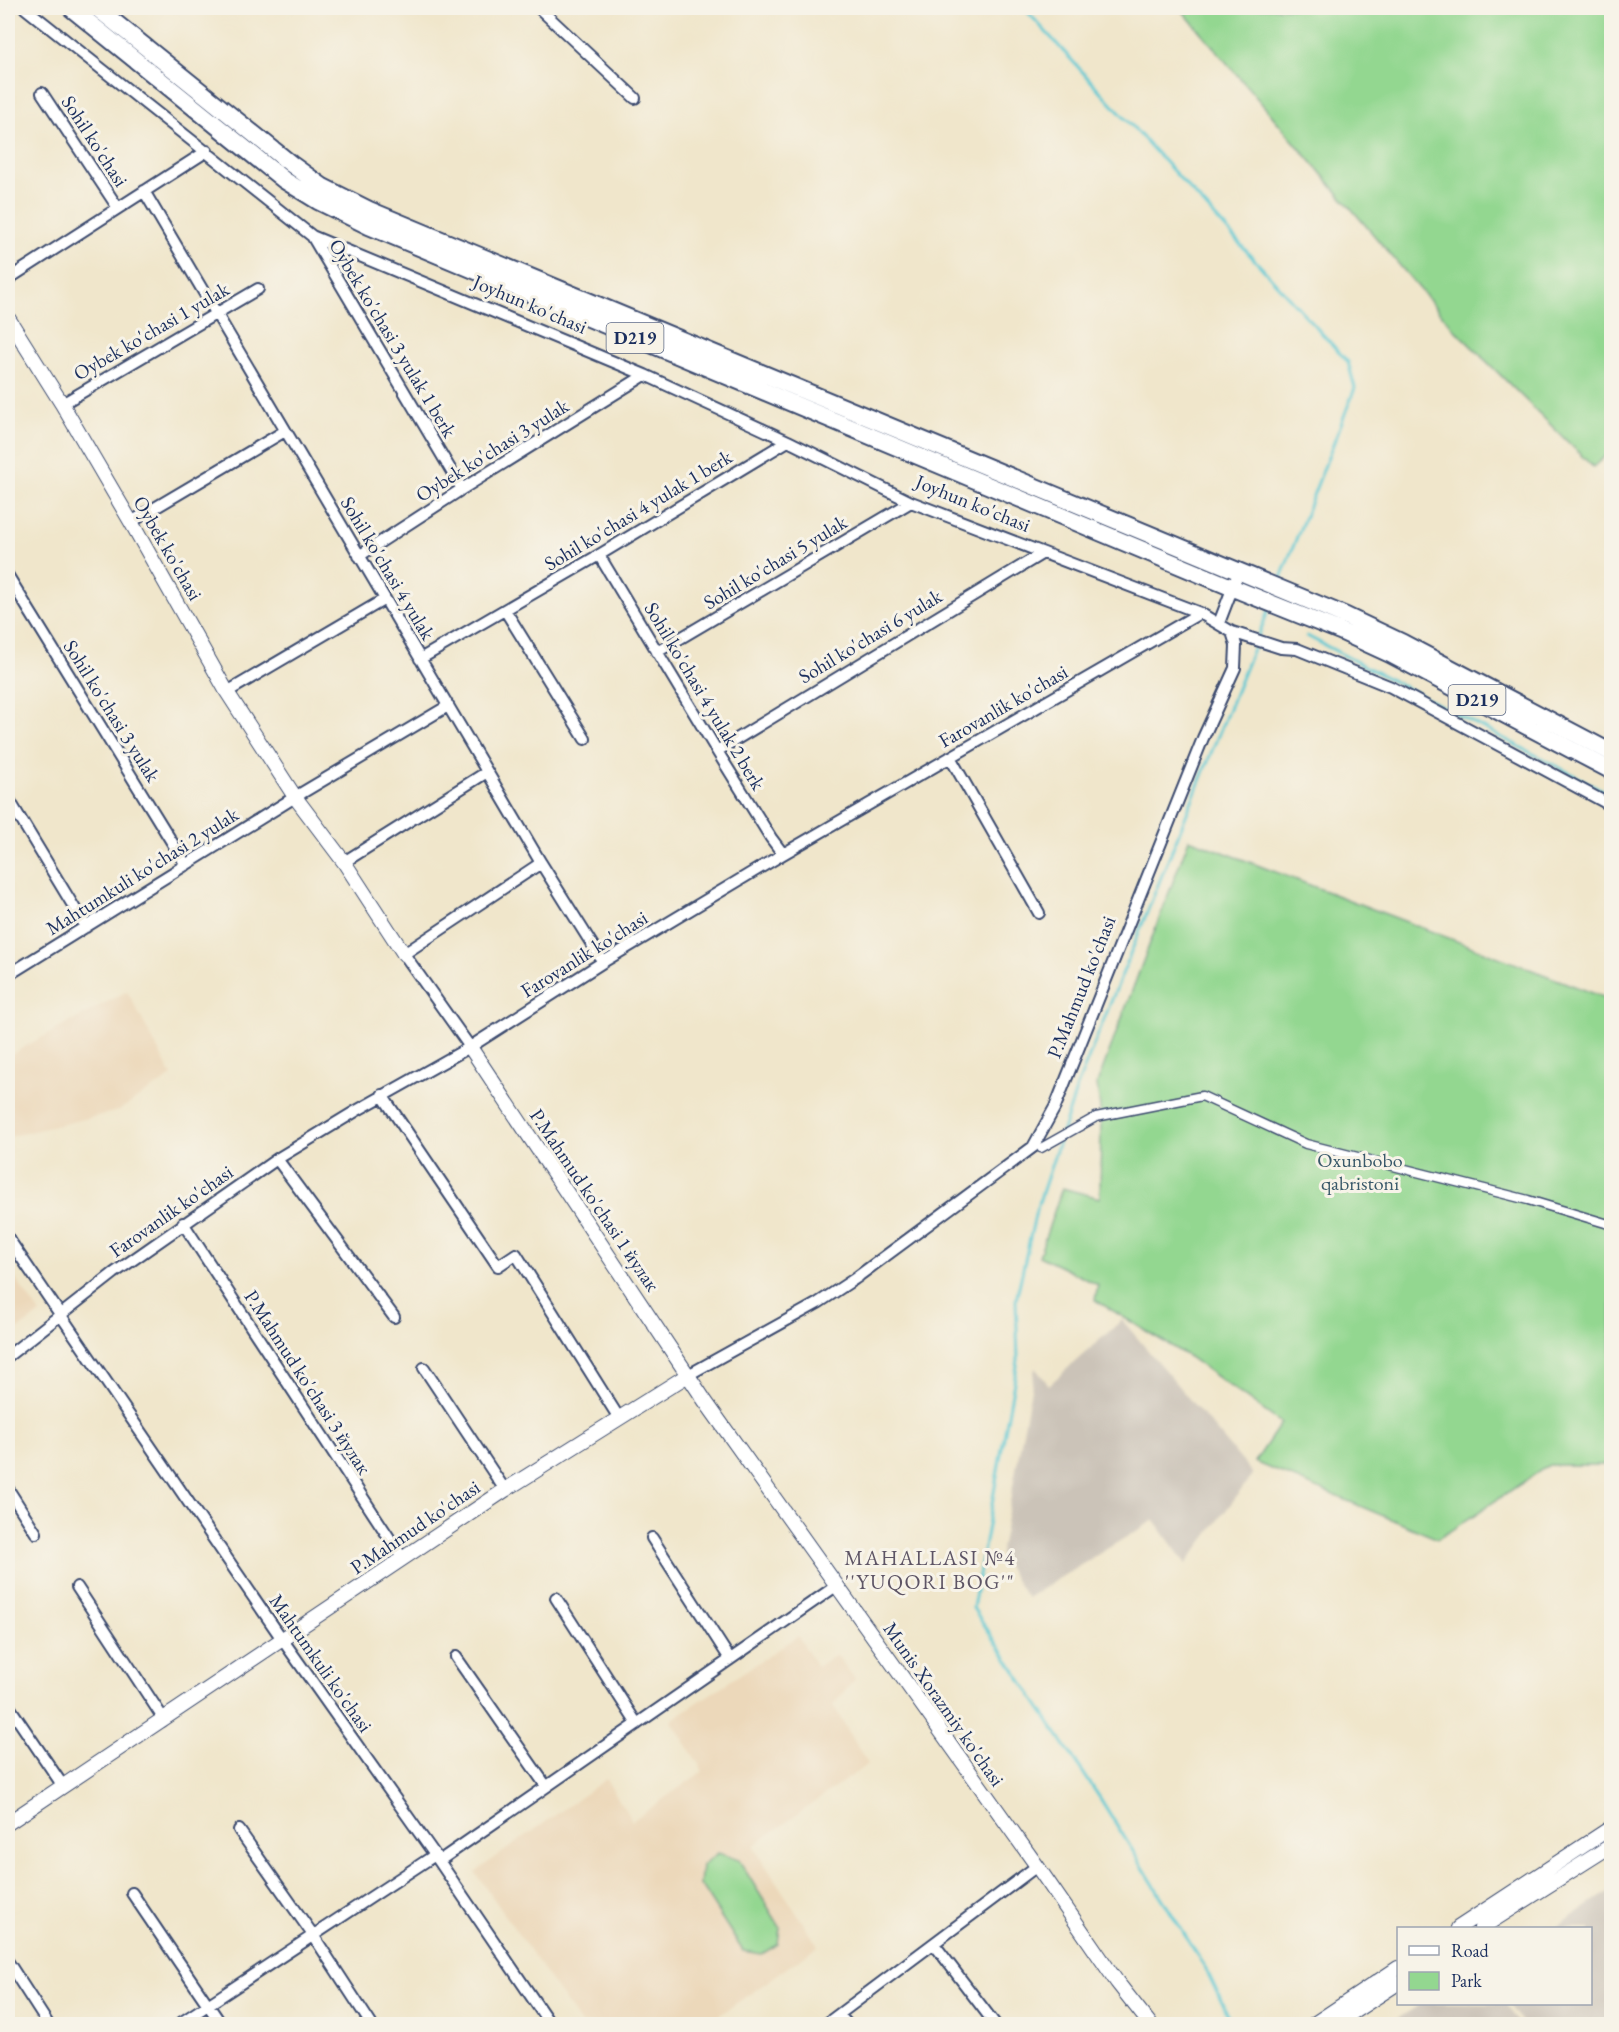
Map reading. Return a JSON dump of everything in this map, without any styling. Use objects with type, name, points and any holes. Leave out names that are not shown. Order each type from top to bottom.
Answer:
[{"type":"main road","name":"Joyhun ko'chasi","points":[[71,8],[284,180],[318,201],[369,226],[1238,590]]},
{"type":"main road","name":"Joyhun ko'chasi","points":[[97,8],[291,164],[323,187],[369,210],[1244,573]]},
{"type":"main road","name":"D219","points":[[1244,573],[1343,623],[1390,654],[1611,771]]},
{"type":"main road","name":"D219","points":[[1238,590],[1343,623],[1413,649],[1611,753]]},
{"type":"street","name":"Joyhun ko'chasi","points":[[25,8],[312,236],[645,375],[788,441],[911,502],[1200,613],[1232,632],[1281,648],[1297,650],[1391,687],[1611,806]]},
{"type":"street","points":[[539,8],[635,98]]},
{"type":"street","name":"Sohil ko'chasi","points":[[42,93],[118,208]]},
{"type":"street","name":"Sohil ko'chasi","points":[[8,279],[207,151]]},
{"type":"street","name":"Sohil ko'chasi 4 yulak","points":[[144,191],[540,863],[603,962]]},
{"type":"street","name":"Oybek ko'chasi 3 yulak 1 berk","points":[[312,236],[462,489]]},
{"type":"street","name":"Oybek ko'chasi 1 yulak","points":[[62,404],[258,289]]},
{"type":"street","name":"Oybek ko'chasi","points":[[8,318],[62,404],[227,692],[295,798],[344,862],[404,954],[470,1047]]},
{"type":"street","name":"Oybek ko'chasi 3 yulak","points":[[360,556],[462,489],[645,375]]},
{"type":"street","points":[[131,522],[285,431]]},
{"type":"street","name":"Sohil ko'chasi 4 yulak 1 berk","points":[[420,659],[788,441]]},
{"type":"street","name":"Sohil ko'chasi 5 yulak","points":[[657,652],[911,502]]},
{"type":"street","name":"Sohil ko'chasi 6 yulak","points":[[717,751],[1043,553]]},
{"type":"street","name":"Sohil ko'chasi 4 yulak 2 berk","points":[[599,555],[717,751],[783,854]]},
{"type":"street","points":[[1219,623],[1238,590],[1244,573]]},
{"type":"street","name":"Sohil ko'chasi 3 yulak","points":[[8,576],[186,865]]},
{"type":"street","points":[[227,692],[385,599]]},
{"type":"street","points":[[505,610],[585,738]]},
{"type":"street","name":"Farovanlik ko'chasi","points":[[8,1356],[63,1317],[183,1224],[277,1159],[382,1095],[470,1047],[603,962],[783,854],[1200,613]]},
{"type":"street","name":"P.Mahmud ko'chasi","points":[[853,1280],[1033,1147],[1055,1107],[1182,790],[1234,668],[1236,645],[1232,632]]},
{"type":"street","points":[[295,798],[448,706]]},
{"type":"street","points":[[950,757],[1040,913]]},
{"type":"street","points":[[344,862],[487,772]]},
{"type":"street","points":[[8,798],[86,927]]},
{"type":"street","name":"Mahtumkuli ko'chasi 2 yulak","points":[[8,975],[295,798]]},
{"type":"street","points":[[404,954],[540,863]]},
{"type":"street","name":"P.Mahmud ko'chasi 1 йулак","points":[[470,1047],[688,1375]]},
{"type":"street","points":[[382,1095],[498,1266],[516,1254],[618,1418]]},
{"type":"street","points":[[1041,1148],[1096,1117],[1202,1096],[1306,1144],[1528,1200],[1611,1225]]},
{"type":"street","name":"P.Mahmud ko'chasi","points":[[8,1823],[505,1490],[688,1375],[818,1303],[1041,1148]]},
{"type":"street","points":[[277,1159],[394,1317]]},
{"type":"street","name":"P.Mahmud ko'chasi 3 йулак","points":[[183,1224],[402,1559]]},
{"type":"street","name":"Mahtumkuli ko'chasi","points":[[8,1238],[550,2025]]},
{"type":"street","points":[[424,1368],[505,1490]]},
{"type":"street","name":"Munis Xorazmiy ko'chasi","points":[[688,1375],[1037,1866],[1117,1983],[1150,2025]]},
{"type":"street","points":[[8,1489],[36,1533]]},
{"type":"street","points":[[652,1538],[730,1659]]},
{"type":"street","points":[[179,2025],[313,1935],[437,1858],[546,1786],[836,1586]]},
{"type":"street","points":[[77,1587],[161,1715],[162,1721]]},
{"type":"street","points":[[556,1598],[637,1724]]},
{"type":"street","points":[[456,1657],[546,1786]]},
{"type":"street","points":[[8,1706],[63,1786]]},
{"type":"street","points":[[1461,1927],[1611,1827]]},
{"type":"street","points":[[239,1830],[313,1935],[371,2025]]},
{"type":"street","points":[[1484,1927],[1610,1850]]},
{"type":"street","points":[[826,2025],[1037,1866]]},
{"type":"street","points":[[132,1893],[221,2025]]},
{"type":"street","points":[[934,1944],[995,2025]]},
{"type":"street","points":[[8,1962],[48,2025]]},
{"type":"street","points":[[1314,2025],[1397,1969]]},
{"type":"street","points":[[1335,2025],[1397,1984]]},
{"type":"street","points":[[839,2015],[846,2025]]},
{"type":"shaded area","points":[[127,991],[172,1076],[118,1111],[8,1137],[8,1056]]},
{"type":"shaded area","points":[[8,1268],[40,1314],[8,1336]]},
{"type":"shaded area","points":[[1122,1320],[1253,1474],[1186,1564],[1154,1520],[1027,1598],[1000,1555],[1035,1368],[1049,1385]]},
{"type":"shaded area","points":[[798,1636],[817,1667],[836,1654],[855,1679],[833,1705],[868,1764],[753,1846],[818,1946],[707,2024],[581,2024],[475,1872],[606,1779],[632,1821],[703,1771],[671,1720]]},
{"type":"shaded area","points":[[1611,1890],[1611,2024],[1523,2024],[1509,2005],[1592,2005],[1592,1927],[1556,1927]]},
{"type":"shaded area","points":[[1419,2005],[1506,2005],[1519,2024],[1389,2024]]},
{"type":"green space","points":[[1180,8],[1611,8],[1611,451],[1593,467],[1454,329]]},
{"type":"green space","name":"Oxunbobo qabristoni","points":[[1189,839],[1611,1000],[1611,1465],[1549,1465],[1438,1539],[1255,1462],[1281,1423],[1189,1357],[1095,1300],[1098,1285],[1039,1256],[1062,1188],[1100,1198],[1101,1116],[1097,1084]]},
{"type":"green space","points":[[718,1853],[739,1860],[780,1927],[778,1944],[762,1954],[743,1951],[700,1884],[702,1865]]},
{"type":"waterway","points":[[1024,8],[1348,362],[1355,388],[1279,583]]},
{"type":"waterway","points":[[1062,1133],[1078,1084],[1269,609]]},
{"type":"waterway","points":[[1307,636],[1612,795]]},
{"type":"waterway","points":[[1060,1139],[1036,1211],[1016,1300],[1018,1360],[973,1608],[1100,1798],[1206,1969],[1232,2024]]},
{"type":"district","name":"MAHALLASI №4 ''YUQORI BOG'\"","points":[[930,1570]]}]
